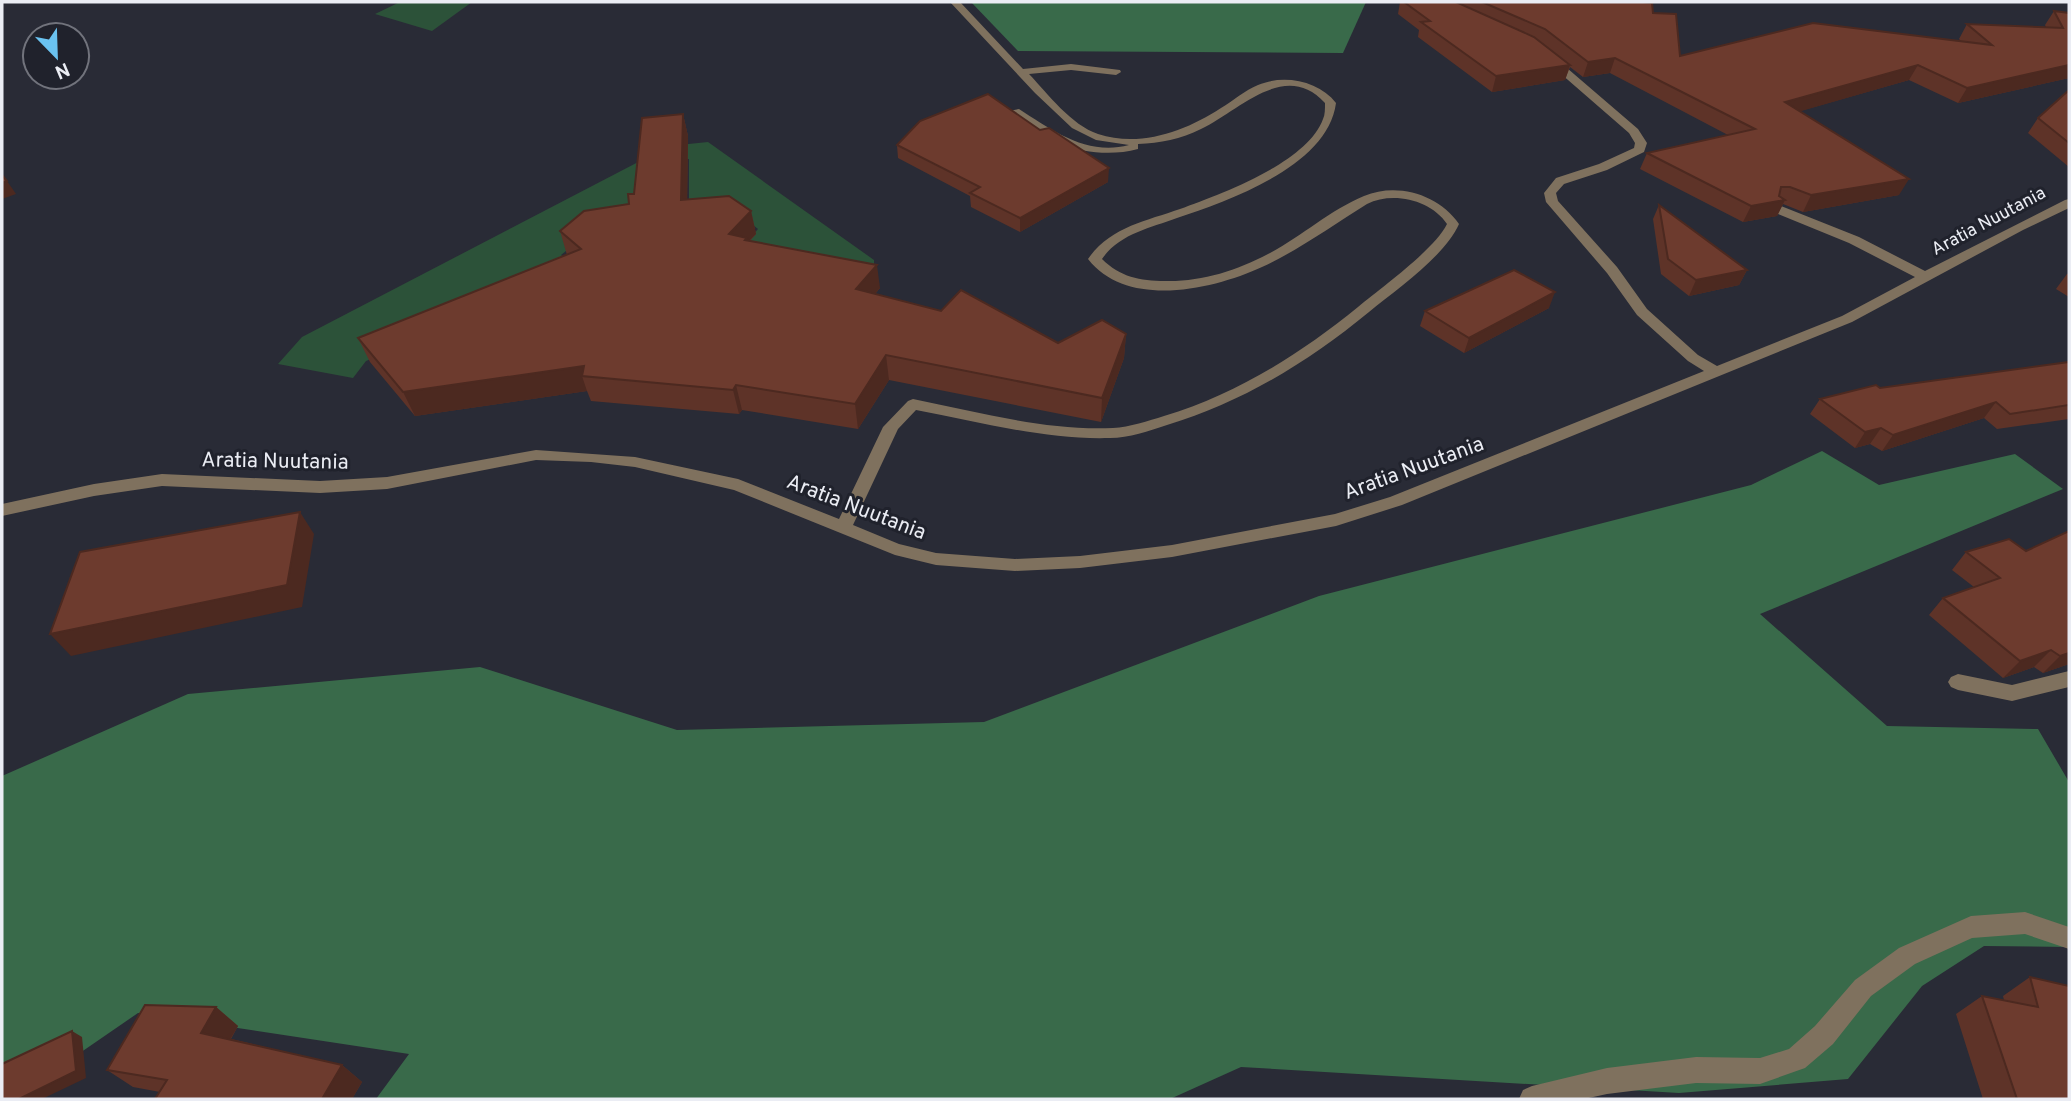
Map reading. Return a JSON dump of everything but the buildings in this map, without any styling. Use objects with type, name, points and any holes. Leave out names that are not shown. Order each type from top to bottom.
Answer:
[{"type":"street","points":[[955,2],[1071,122],[1093,135],[1125,141],[1155,139]]},
{"type":"street","points":[[1535,48],[1625,123],[1641,143],[1640,150],[1622,160],[1560,181],[1550,192],[1552,202],[1612,270],[1642,312],[1693,358],[1717,373]]},
{"type":"street","points":[[1021,72],[1071,67],[1116,72]]},
{"type":"street","points":[[843,528],[891,427],[913,404],[1089,432],[1114,433],[1184,417],[1253,388],[1328,337],[1447,237],[1453,224],[1447,213],[1431,202],[1404,195],[1371,197],[1270,259],[1219,279],[1173,285],[1133,283],[1112,276],[1095,259],[1102,247],[1129,231],[1229,194],[1278,170],[1312,142],[1328,121],[1331,103],[1324,94],[1310,87],[1288,83],[1263,87],[1204,123],[1124,151],[1087,150],[1071,145],[1015,111]]},
{"type":"street","name":"Aratia Nuutania","points":[[2,510],[94,490],[162,480],[320,487],[387,483],[468,466],[550,456],[635,462],[738,485],[895,550],[936,559],[985,564],[1080,562],[1172,551],[1336,520],[1396,501],[1857,314],[2069,202]]},
{"type":"street","name":"Aratia Nuutania","points":[[1777,209],[1854,240],[1926,277]]},
{"type":"street","points":[[1958,682],[2012,693],[2069,679]]},
{"type":"street","points":[[1532,1099],[1606,1081],[1696,1070],[1760,1071],[1796,1059],[1824,1035],[1863,988],[1907,956],[1971,927],[2025,923],[2069,938]]},
{"type":"green space","points":[[400,2],[472,2],[432,31],[375,14]]},
{"type":"green space","points":[[971,2],[1366,2],[1343,53],[1018,51]]},
{"type":"green space","points":[[708,142],[874,260],[874,265],[737,253],[758,229],[738,213],[689,212],[689,159],[644,164],[640,211],[593,229],[561,255],[581,273],[366,361],[353,378],[278,364],[302,337],[669,146]]},
{"type":"green space","points":[[1822,451],[1879,485],[2015,454],[2063,489],[1760,614],[1887,726],[2038,729],[2069,782],[2069,947],[1984,946],[1922,986],[1848,1079],[1679,1093],[1241,1067],[1170,1099],[376,1099],[409,1054],[138,1013],[13,1099],[2,1099],[2,776],[188,694],[480,667],[677,730],[984,722],[1319,596],[1751,485]]}]
